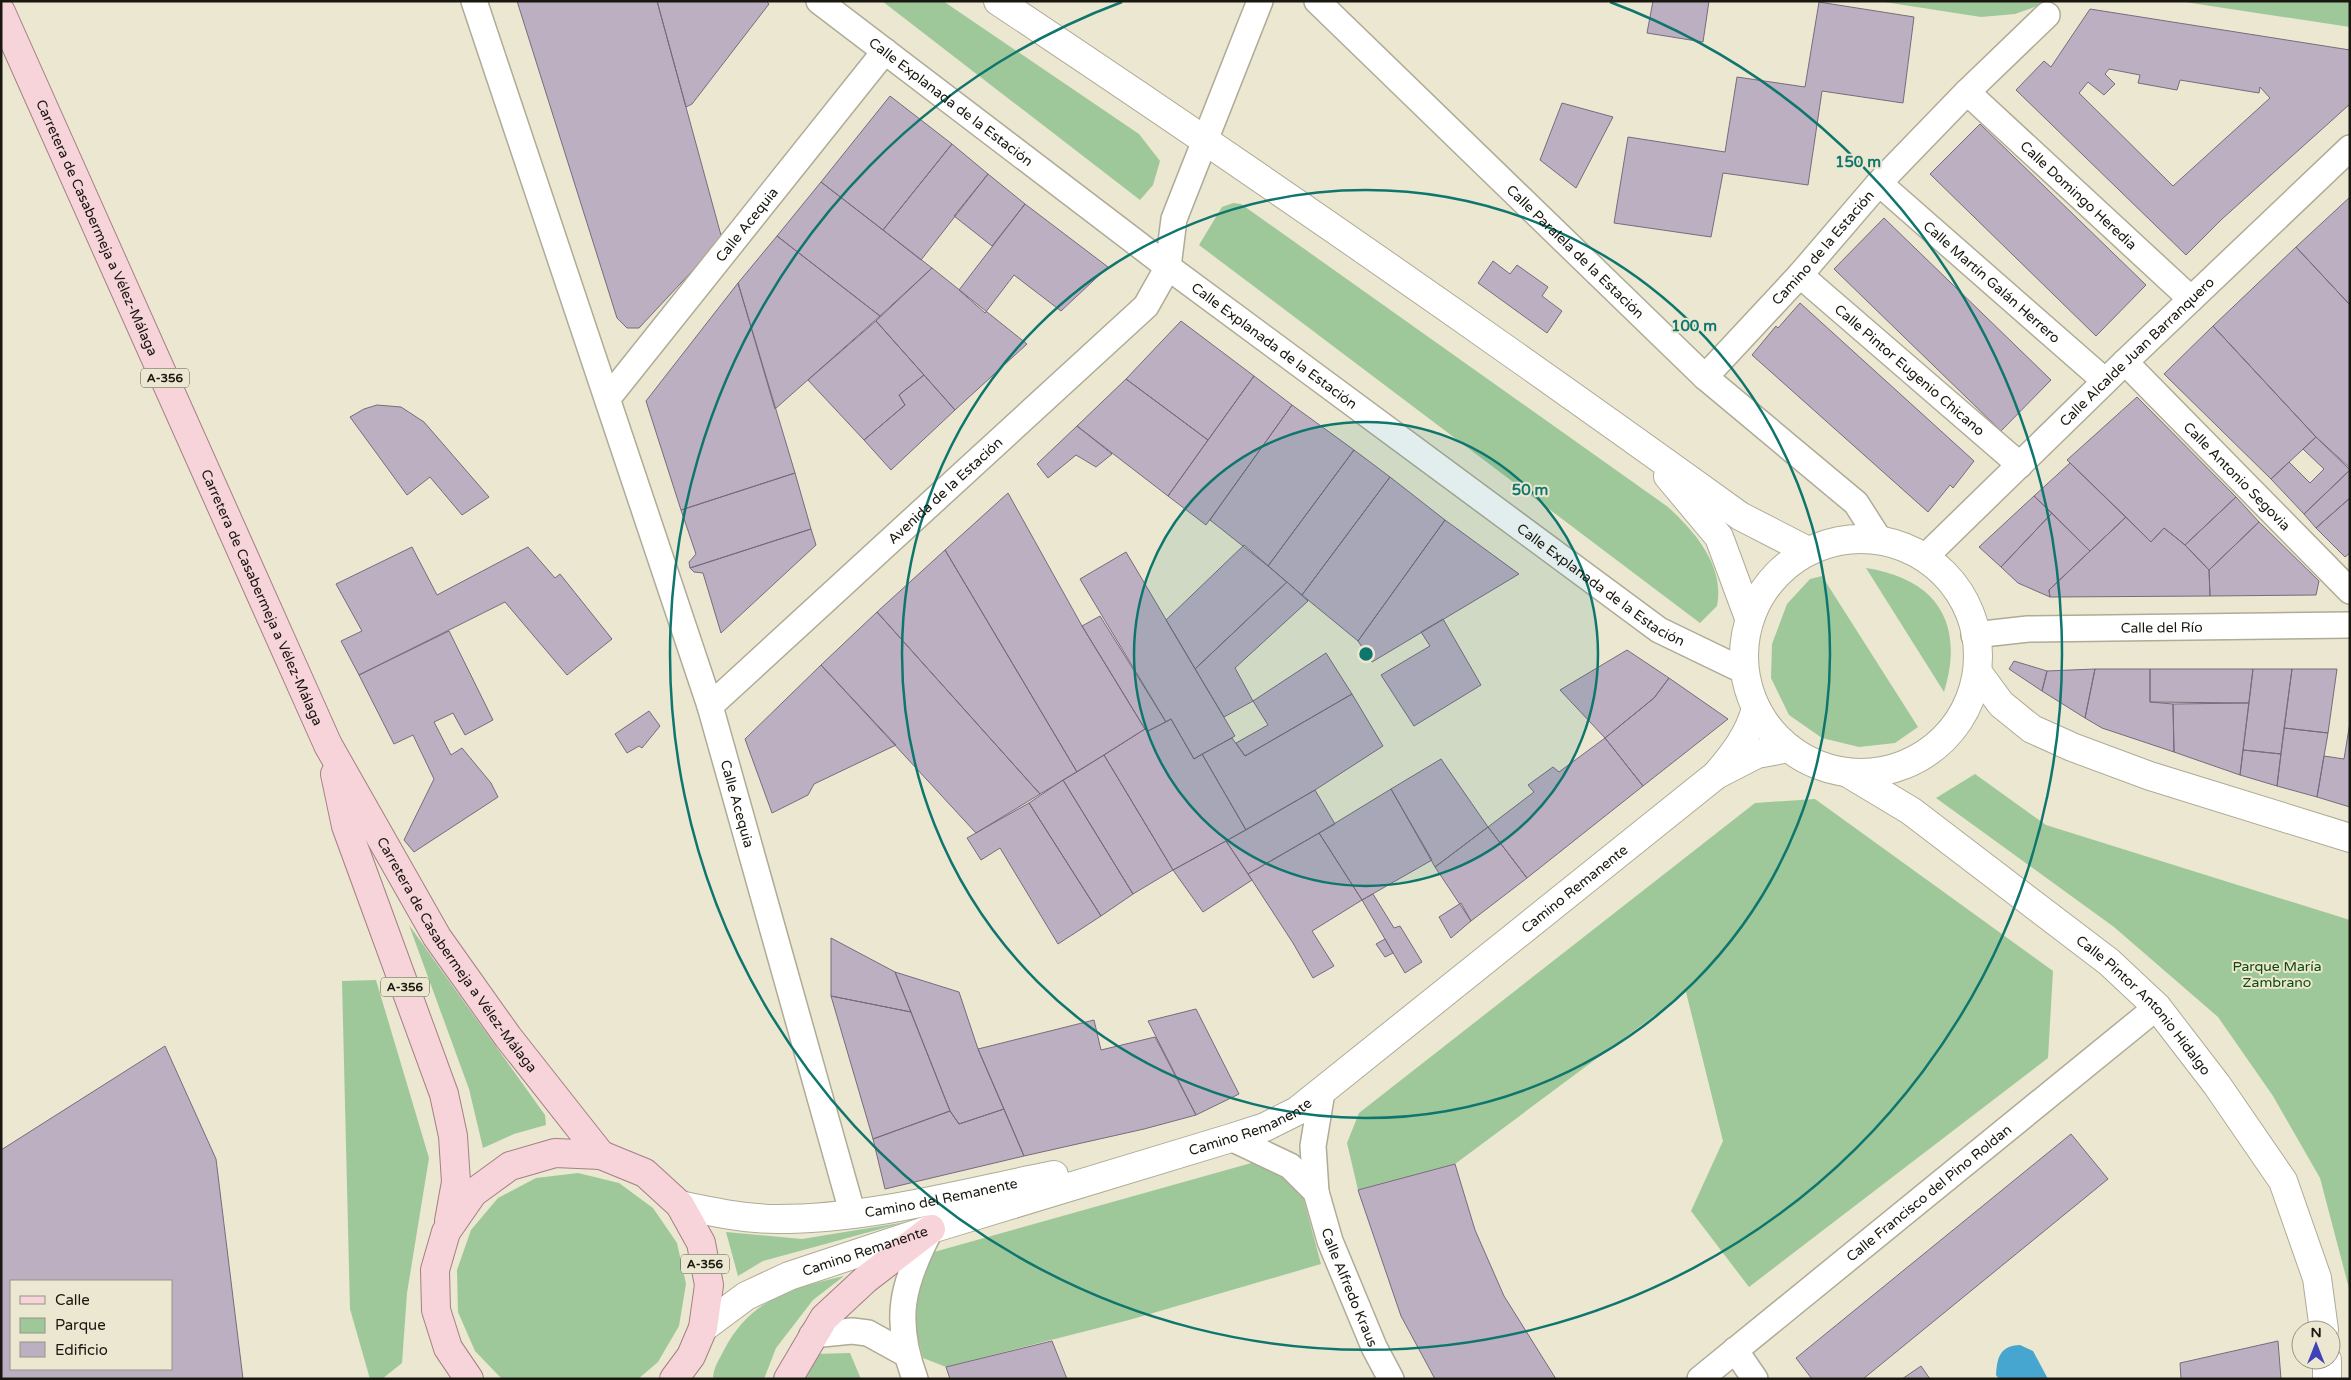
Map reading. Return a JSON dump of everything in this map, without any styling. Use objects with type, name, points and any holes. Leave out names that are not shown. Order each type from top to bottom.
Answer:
[{"type":"main road","name":"Carretera de Casabermeja a Vélez-Málaga","points":[[1,12],[328,745],[437,937],[508,1037],[601,1155]]},
{"type":"main road","name":"Carretera de Casabermeja a Vélez-Málaga","points":[[328,745],[346,826],[444,1094],[454,1136],[456,1182],[446,1232]]},
{"type":"main road","name":"A-356","points":[[469,1379],[448,1348],[436,1310],[435,1270],[446,1232],[472,1193],[510,1166],[554,1153],[601,1155],[645,1173],[680,1205],[701,1243],[709,1285],[703,1328],[691,1356],[674,1379]]},
{"type":"main road","points":[[788,1379],[812,1335],[824,1318],[866,1279],[930,1229]]},
{"type":"street","name":"Calle Acequia","points":[[474,1],[710,706],[854,1215]]},
{"type":"street","name":"Calle Explanada de la Estación","points":[[819,1],[1168,267],[1659,630],[1744,671]]},
{"type":"street","points":[[998,1],[1204,140],[1644,446],[1740,516],[1808,551]]},
{"type":"street","points":[[1168,267],[1174,219],[1260,1]]},
{"type":"street","name":"Calle Paralela de la Estación","points":[[1317,1],[1705,377],[1856,503],[1879,540]]},
{"type":"street","name":"Camino de la Estación","points":[[1705,377],[1800,275],[1879,183],[1966,92],[2047,15]]},
{"type":"street","name":"Calle Acequia","points":[[608,398],[885,51]]},
{"type":"street","name":"Calle Domingo Heredia","points":[[1966,92],[2191,298]]},
{"type":"street","name":"Calle Alcalde Juan Barranquero","points":[[1925,558],[2191,298],[2350,148]]},
{"type":"street","name":"Calle Martín Galán Herrero","points":[[1879,183],[2105,381]]},
{"type":"street","name":"Avenida de la Estación","points":[[710,706],[1146,306],[1168,267]]},
{"type":"street","name":"Calle Pintor Eugenio Chicano","points":[[1800,275],[2020,465]]},
{"type":"street","name":"Calle Antonio Segovia","points":[[2125,362],[2350,590]]},
{"type":"street","points":[[1644,446],[1718,537],[1749,618]]},
{"type":"street","points":[[1879,540],[1903,546],[1925,558],[1953,583],[1972,616],[1979,674],[1969,704],[1956,727],[1943,740],[1911,762],[1879,772],[1846,772],[1802,758],[1776,737],[1756,708],[1744,671],[1743,644],[1749,618],[1763,590],[1783,567],[1808,551],[1830,542],[1879,540]]},
{"type":"street","name":"Calle del Río","points":[[1974,635],[2028,628],[2350,625]]},
{"type":"street","points":[[1979,674],[2000,704],[2032,729],[2072,748],[2150,776],[2350,838]]},
{"type":"street","name":"Camino Remanente","points":[[1716,775],[1744,739],[1752,725],[1756,708]]},
{"type":"street","name":"Camino Remanente","points":[[703,1328],[746,1296],[789,1276],[930,1229],[1265,1127],[1297,1111],[1716,775],[1758,754],[1788,748]]},
{"type":"street","name":"Calle Pintor Antonio Hidalgo","points":[[1846,772],[1912,811],[1998,879],[2109,962],[2158,1007],[2218,1085],[2283,1181],[2317,1278],[2323,1320]]},
{"type":"street","name":"Calle Francisco del Pino Roldan","points":[[1700,1379],[2158,1007]]},
{"type":"street","name":"Calle Alfredo Kraus","points":[[1322,1092],[1313,1146],[1316,1192],[1330,1241],[1374,1347],[1391,1379]]},
{"type":"street","name":"Calle Alfredo Kraus","points":[[1231,1138],[1290,1166],[1316,1192]]},
{"type":"street","name":"Camino del Remanente","points":[[680,1205],[745,1217],[777,1219],[854,1215],[1200,1146]]},
{"type":"street","points":[[915,1379],[906,1354],[902,1313],[906,1282],[914,1260],[930,1229]]},
{"type":"street","points":[[812,1335],[852,1331],[868,1333],[906,1354]]},
{"type":"street","points":[[1735,1350],[1755,1379]]},
{"type":"green space","points":[[882,1],[943,1],[1139,134],[1160,161],[1153,185],[1140,200]]},
{"type":"green space","points":[[1878,1],[2052,1],[2015,14],[1981,17]]},
{"type":"green space","points":[[2178,1],[2350,1],[2350,27]]},
{"type":"green space","points":[[1233,203],[1241,204],[1668,507],[1688,527],[1706,551],[1717,577],[1717,606],[1700,623],[1199,245],[1222,207]]},
{"type":"green space","points":[[1866,568],[1891,574],[1911,582],[1927,594],[1940,608],[1947,625],[1951,645],[1950,667],[1944,692]]},
{"type":"green space","points":[[1822,576],[1918,727],[1895,743],[1859,747],[1822,738],[1789,715],[1771,678],[1772,644],[1787,604],[1810,579]]},
{"type":"green space","name":"Parque María Zambrano","points":[[1975,774],[2046,825],[2350,920],[2350,1292],[2320,1178],[2273,1096],[2218,1017],[2114,927],[1936,798]]},
{"type":"green space","points":[[1815,799],[2053,971],[2048,1058],[1749,1287],[1691,1211],[1723,1141],[1686,992],[1455,1164],[1358,1190],[1347,1143],[1359,1113],[1755,803]]},
{"type":"green space","points":[[409,925],[545,1115],[546,1125],[514,1134],[483,1148],[469,1089]]},
{"type":"green space","points":[[376,980],[429,1158],[407,1293],[402,1363],[382,1379],[370,1379],[350,1309],[342,981]]},
{"type":"green space","points":[[1255,1162],[1280,1173],[1300,1186],[1321,1264],[1129,1320],[946,1367],[923,1358],[911,1312],[912,1290],[934,1252]]},
{"type":"green space","points":[[578,1173],[619,1183],[653,1208],[677,1243],[686,1284],[679,1326],[658,1362],[638,1379],[502,1379],[475,1351],[458,1312],[457,1270],[471,1230],[498,1198],[536,1178]]},
{"type":"green space","points":[[906,1222],[763,1261],[738,1276],[726,1232],[802,1239]]},
{"type":"green space","points":[[844,1276],[813,1300],[776,1348],[764,1379],[713,1379],[717,1364],[734,1333],[760,1307],[790,1291]]},
{"type":"green space","points":[[850,1353],[861,1379],[800,1379],[814,1354]]},
{"type":"water","points":[[2020,1345],[2033,1351],[2048,1379],[1999,1379],[1996,1375],[1997,1363],[2001,1354],[2008,1348]]},
{"type":"building","points":[[517,1],[657,1],[722,239],[639,328],[627,328],[617,318]]},
{"type":"building","points":[[657,1],[766,1],[769,4],[692,104],[686,107]]},
{"type":"building","points":[[1653,1],[1709,1],[1703,42],[1647,33]]},
{"type":"building","points":[[1819,2],[1914,17],[1903,103],[1822,91],[1808,185],[1723,173],[1711,237],[1614,223],[1628,137],[1725,152],[1737,77],[1805,87]]},
{"type":"building","points":[[2090,9],[2350,50],[2350,104],[2222,219],[2186,255],[2016,90],[2044,61],[2051,67]],"holes":[[[2109,69],[2140,75],[2138,83],[2177,90],[2180,80],[2259,93],[2260,87],[2270,98],[2173,186],[2079,93],[2088,82],[2104,95],[2115,84],[2105,74]]]},
{"type":"building","points":[[890,96],[952,144],[883,230],[821,182]]},
{"type":"building","points":[[1562,103],[1613,117],[1576,188],[1540,160]]},
{"type":"building","points":[[1980,124],[2146,285],[2096,336],[1930,174]]},
{"type":"building","points":[[952,144],[988,174],[921,260],[883,230]]},
{"type":"building","points":[[988,174],[1025,204],[992,246],[954,216]]},
{"type":"building","points":[[821,182],[932,268],[880,316],[777,236]]},
{"type":"building","points":[[2350,197],[2350,305],[2296,247]]},
{"type":"building","points":[[1025,204],[1108,267],[1061,311],[1014,275],[985,313],[959,290]]},
{"type":"building","points":[[1884,218],[2051,380],[2001,431],[1834,269]]},
{"type":"building","points":[[777,236],[880,316],[775,409],[738,283]]},
{"type":"building","points":[[2296,247],[2350,305],[2350,468],[2316,437],[2213,326]]},
{"type":"building","points":[[1493,261],[1510,274],[1517,265],[1548,287],[1542,296],[1562,311],[1547,333],[1478,283]]},
{"type":"building","points":[[932,268],[1027,344],[955,410],[876,321]]},
{"type":"building","points":[[738,283],[795,473],[681,510],[646,401]]},
{"type":"building","points":[[1800,303],[1974,461],[1953,488],[1950,485],[1928,512],[1752,355],[1776,326],[1778,328]]},
{"type":"building","points":[[876,321],[924,375],[899,395],[905,405],[864,440],[808,380]]},
{"type":"building","points":[[1181,321],[1254,376],[1208,440],[1126,379]]},
{"type":"building","points":[[2213,326],[2316,437],[2271,479],[2164,374]]},
{"type":"building","points":[[924,375],[955,410],[891,470],[864,440],[905,405],[899,395]]},
{"type":"building","points":[[1254,376],[1292,405],[1206,525],[1168,496]]},
{"type":"building","points":[[1126,379],[1208,440],[1168,496],[1077,426]]},
{"type":"building","points":[[2137,397],[2236,497],[2185,545],[2164,528],[2151,542],[2067,460]]},
{"type":"building","points":[[377,405],[401,407],[424,422],[489,497],[462,515],[430,477],[407,495],[350,417],[364,409]]},
{"type":"building","points":[[1292,405],[1354,450],[1268,566],[1210,520]]},
{"type":"building","points":[[1077,426],[1112,454],[1096,467],[1076,455],[1048,478],[1037,464]]},
{"type":"building","points":[[2316,437],[2350,470],[2304,514],[2271,479],[2289,462],[2310,483],[2324,469],[2303,449]]},
{"type":"building","points":[[1354,450],[1390,477],[1302,595],[1268,566]]},
{"type":"building","points":[[2070,463],[2126,517],[2090,551],[2034,496]]},
{"type":"building","points":[[2350,470],[2350,498],[2316,528],[2304,514]]},
{"type":"building","points":[[795,473],[811,529],[690,568],[689,562],[696,554],[681,510]]},
{"type":"building","points":[[1390,477],[1445,520],[1358,641],[1302,595]]},
{"type":"building","points":[[1008,493],[1082,626],[1145,729],[1077,772],[945,550]]},
{"type":"building","points":[[2034,496],[2052,513],[2001,567],[1979,547]]},
{"type":"building","points":[[2236,497],[2259,522],[2209,570],[2185,545]]},
{"type":"building","points":[[2350,498],[2350,553],[2345,557],[2316,528]]},
{"type":"building","points":[[2052,513],[2090,551],[2049,590],[2050,597],[2018,583],[2001,567]]},
{"type":"building","points":[[2126,517],[2151,542],[2164,528],[2185,545],[2209,570],[2210,596],[2050,597],[2049,590]]},
{"type":"building","points":[[1445,520],[1519,574],[1372,662],[1358,641]]},
{"type":"building","points":[[2259,522],[2319,581],[2316,595],[2210,596],[2209,570]]},
{"type":"building","points":[[811,529],[816,545],[721,633],[703,573],[694,572],[690,568]]},
{"type":"building","points":[[1244,545],[1287,582],[1195,669],[1166,620]]},
{"type":"building","points":[[412,547],[437,595],[528,547],[555,578],[560,574],[612,639],[567,675],[505,602],[359,675],[341,641],[362,631],[336,584]]},
{"type":"building","points":[[945,550],[1077,772],[1040,794],[877,612]]},
{"type":"building","points":[[1126,552],[1235,736],[1194,759],[1171,719],[1166,722],[1080,579]]},
{"type":"building","points":[[1287,582],[1308,601],[1235,668],[1253,701],[1224,717],[1195,669]]},
{"type":"building","points":[[877,612],[1040,794],[976,833],[821,665]]},
{"type":"building","points":[[1100,616],[1166,722],[1148,731],[1145,729],[1082,626]]},
{"type":"building","points":[[1443,619],[1481,685],[1414,726],[1381,675],[1430,646],[1421,632]]},
{"type":"building","points":[[449,631],[493,720],[465,735],[453,713],[434,722],[451,755],[462,748],[491,783],[498,797],[414,852],[404,840],[434,779],[413,735],[394,744],[359,675]]},
{"type":"building","points":[[1627,650],[1669,678],[1654,698],[1605,738],[1560,690]]},
{"type":"building","points":[[1326,653],[1352,694],[1245,756],[1236,743],[1268,725],[1253,701]]},
{"type":"building","points":[[2014,661],[2047,671],[2042,691],[2009,669]]},
{"type":"building","points":[[821,665],[896,745],[814,784],[808,795],[772,813],[745,739]]},
{"type":"building","points":[[2095,669],[2085,718],[2042,691],[2047,671]]},
{"type":"building","points":[[2095,669],[2150,669],[2150,702],[2173,704],[2174,752],[2102,728],[2085,718]]},
{"type":"building","points":[[2150,669],[2253,669],[2249,703],[2150,702]]},
{"type":"building","points":[[2253,669],[2292,669],[2281,754],[2243,750]]},
{"type":"building","points":[[2292,669],[2337,669],[2328,733],[2284,728]]},
{"type":"building","points":[[1669,678],[1728,719],[1643,786],[1605,738],[1654,698]]},
{"type":"building","points":[[1352,694],[1383,746],[1315,790],[1246,830],[1202,754],[1232,738],[1245,756]]},
{"type":"building","points":[[2249,703],[2240,775],[2174,752],[2173,704]]},
{"type":"building","points":[[649,711],[660,726],[642,748],[639,746],[627,753],[615,734]]},
{"type":"building","points":[[1171,719],[1194,759],[1202,754],[1246,830],[1173,870],[1104,755],[1145,729],[1148,731]]},
{"type":"building","points":[[2350,722],[2350,807],[2317,797],[2324,756],[2344,759]]},
{"type":"building","points":[[2284,728],[2328,733],[2317,797],[2277,786]]},
{"type":"building","points":[[1605,738],[1643,786],[1527,878],[1488,827],[1534,792],[1528,785],[1553,767],[1559,772]]},
{"type":"building","points":[[2243,750],[2281,754],[2277,786],[2240,775]]},
{"type":"building","points":[[1104,755],[1173,870],[1133,894],[1063,780]]},
{"type":"building","points":[[1441,759],[1488,827],[1435,867],[1391,789]]},
{"type":"building","points":[[1063,780],[1133,894],[1101,916],[1029,803]]},
{"type":"building","points":[[1391,789],[1432,860],[1362,900],[1319,833]]},
{"type":"building","points":[[1315,790],[1335,824],[1248,874],[1226,841]]},
{"type":"building","points":[[1029,803],[1101,916],[1058,944],[1000,848],[981,860],[967,838]]},
{"type":"building","points":[[1488,827],[1527,878],[1471,921],[1435,867]]},
{"type":"building","points":[[1319,833],[1362,900],[1312,931],[1334,966],[1313,978],[1293,943],[1248,874]]},
{"type":"building","points":[[1226,841],[1252,880],[1203,912],[1173,870]]},
{"type":"building","points":[[1373,894],[1394,928],[1400,926],[1422,962],[1405,973],[1362,900]]},
{"type":"building","points":[[1461,903],[1471,921],[1451,938],[1439,917]]},
{"type":"building","points":[[831,938],[895,972],[911,1012],[831,996]]},
{"type":"building","points":[[1385,939],[1393,953],[1385,957],[1376,944]]},
{"type":"building","points":[[895,972],[959,992],[978,1049],[1004,1109],[959,1124],[950,1111]]},
{"type":"building","points":[[831,996],[911,1012],[950,1111],[873,1139]]},
{"type":"building","points":[[1196,1009],[1239,1094],[1196,1115],[1148,1021]]},
{"type":"building","points":[[1094,1020],[1101,1050],[1155,1037],[1196,1115],[1144,1129],[1024,1156],[978,1049]]},
{"type":"building","points":[[165,1046],[216,1159],[243,1379],[1,1379],[1,1150]]},
{"type":"building","points":[[1004,1109],[1024,1156],[885,1189],[873,1139],[950,1111],[959,1124]]},
{"type":"building","points":[[2071,1134],[2108,1179],[1863,1379],[1812,1379],[1796,1358]]},
{"type":"building","points":[[1455,1164],[1475,1230],[1504,1296],[1556,1379],[1435,1379],[1401,1316],[1358,1190]]},
{"type":"building","points":[[1052,1341],[1067,1379],[950,1379],[946,1367]]},
{"type":"building","points":[[2278,1341],[2281,1379],[2181,1379],[2180,1363]]},
{"type":"building","points":[[1921,1366],[1930,1379],[1902,1379]]}]
